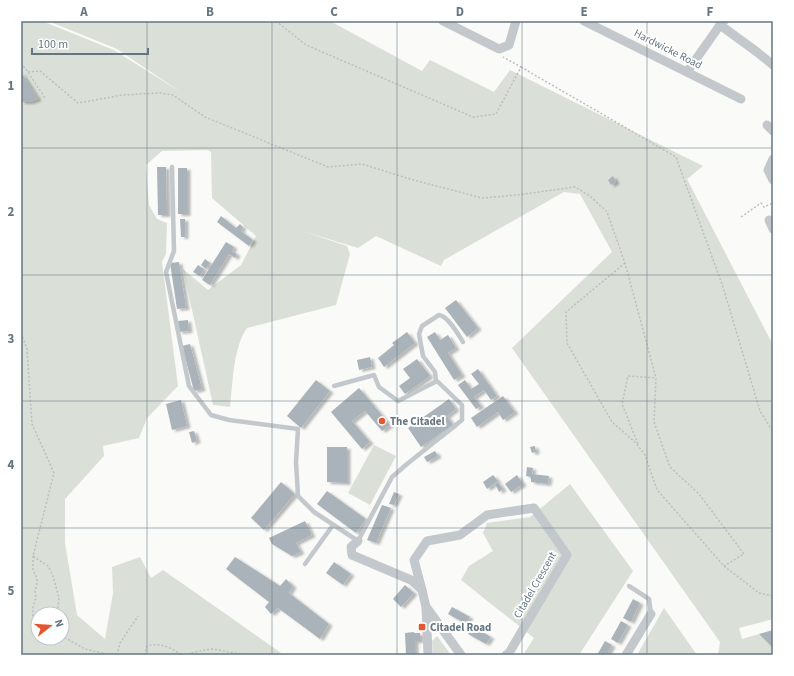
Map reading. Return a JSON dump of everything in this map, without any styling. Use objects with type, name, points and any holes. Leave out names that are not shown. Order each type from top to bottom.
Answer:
[{"type":"street","points":[[442,21],[499,49],[509,45],[516,21]]},
{"type":"street","name":"Hardwicke Road","points":[[584,21],[741,99]]},
{"type":"street","points":[[687,72],[722,23],[773,65]]},
{"type":"street","points":[[773,159],[768,170],[773,180]]},
{"type":"street","name":"Citadel Crescent","points":[[422,590],[414,560],[427,541],[460,534],[487,515],[534,508],[567,555],[509,653],[506,655]]},
{"type":"street","points":[[358,541],[351,547],[352,555],[399,574],[411,580],[422,590],[426,607],[428,655]]},
{"type":"street","points":[[426,607],[461,655]]},
{"type":"street","points":[[626,655],[651,614]]},
{"type":"lane","points":[[172,167],[174,251],[166,272],[189,386],[211,415],[234,421],[298,429],[296,462],[298,496],[314,512],[358,541],[392,477],[462,420],[462,405],[436,381],[435,372],[423,356],[419,334],[422,326],[439,315],[443,315],[463,342]]},
{"type":"lane","points":[[334,386],[374,375],[379,387],[398,401],[436,381]]},
{"type":"lane","points":[[305,564],[333,525]]},
{"type":"lane","points":[[629,586],[649,599],[651,614]]},
{"type":"path","points":[[276,21],[306,45],[473,117],[496,114],[521,67]]},
{"type":"path","points":[[499,49],[499,55],[676,158],[723,287],[760,411],[773,432]]},
{"type":"path","points":[[21,64],[45,98]]},
{"type":"path","points":[[28,72],[40,72],[78,103],[123,95],[159,93],[172,95],[205,117],[328,167],[362,164],[410,179],[482,198],[575,187],[590,196],[607,212],[624,263],[656,378],[654,422],[670,467],[699,494],[744,554],[724,566]]},
{"type":"path","points":[[741,217],[761,203],[764,207],[773,203]]},
{"type":"path","points":[[624,263],[566,312],[567,343],[612,422],[636,443],[645,455],[657,490],[724,566],[759,593],[773,596]]},
{"type":"path","points":[[21,333],[27,349],[32,424],[54,473],[33,556],[33,570],[37,578],[35,591],[36,598],[33,606]]},
{"type":"path","points":[[639,447],[622,404],[628,376],[656,378]]},
{"type":"path","points":[[33,556],[48,566],[53,576],[59,598],[58,606]]},
{"type":"path","points":[[117,655],[120,643],[138,616]]},
{"type":"path","points":[[70,640],[85,649],[111,655]]},
{"type":"path","points":[[144,655],[147,646],[152,644],[163,645],[182,655]]},
{"type":"path","points":[[188,655],[194,652],[212,649],[247,655]]},
{"type":"shaded area","points":[[21,21],[42,21],[114,50],[182,93],[117,49],[48,21],[330,21],[422,71],[430,60],[494,92],[510,70],[703,166],[687,179],[773,345],[773,619],[739,628],[742,639],[759,634],[773,648],[773,655],[718,655],[720,642],[512,348],[612,252],[580,194],[564,192],[444,260],[441,266],[376,236],[358,248],[302,231],[347,246],[350,254],[336,305],[247,328],[242,336],[236,355],[230,407],[213,405],[183,269],[208,290],[241,265],[256,236],[212,198],[211,152],[207,150],[162,151],[146,165],[149,205],[157,219],[167,223],[166,254],[162,262],[178,386],[147,418],[139,438],[103,446],[104,456],[65,499],[65,543],[77,615],[105,639],[113,593],[112,567],[140,557],[151,578],[163,570],[284,655],[21,655]]},
{"type":"shaded area","points":[[374,445],[396,456],[370,505],[348,493]]},
{"type":"shaded area","points":[[570,484],[633,571],[579,655],[523,655],[534,638],[461,580],[469,566],[493,551],[483,533],[487,523],[530,517]]},
{"type":"shaded area","points":[[664,608],[697,655],[637,655]]},
{"type":"shaded area","points":[[437,636],[451,655],[433,655],[432,641]]},
{"type":"building","points":[[21,72],[38,99],[30,102],[21,102]]},
{"type":"building","points":[[157,167],[166,167],[167,215],[158,215]]},
{"type":"building","points":[[178,168],[187,168],[187,214],[178,214]]},
{"type":"building","points":[[613,176],[616,182],[611,185],[608,180]]},
{"type":"building","points":[[221,216],[236,228],[240,224],[243,227],[241,231],[253,240],[249,246],[217,222]]},
{"type":"building","points":[[180,219],[185,219],[185,237],[181,237]]},
{"type":"building","points":[[226,242],[234,247],[232,251],[237,254],[235,258],[229,254],[210,285],[202,280]]},
{"type":"building","points":[[205,259],[210,263],[206,269],[201,265]]},
{"type":"building","points":[[179,262],[186,308],[177,309],[170,263]]},
{"type":"building","points":[[198,265],[204,269],[200,276],[193,272]]},
{"type":"building","points":[[456,300],[478,328],[467,337],[445,308]]},
{"type":"building","points":[[188,320],[189,331],[179,332],[178,321]]},
{"type":"building","points":[[407,332],[415,343],[384,367],[378,358],[394,345],[392,343]]},
{"type":"building","points":[[435,332],[440,340],[448,335],[456,348],[448,353],[462,375],[454,380],[427,337]]},
{"type":"building","points":[[190,344],[202,389],[194,391],[182,346]]},
{"type":"building","points":[[370,357],[372,367],[359,370],[357,360]]},
{"type":"building","points":[[417,359],[430,376],[405,394],[399,386],[410,378],[403,369]]},
{"type":"building","points":[[478,369],[497,396],[491,400],[484,390],[474,397],[481,406],[476,409],[458,385],[465,380],[471,389],[479,384],[471,374]]},
{"type":"building","points":[[316,380],[330,391],[301,428],[287,416]]},
{"type":"building","points":[[359,388],[390,425],[382,431],[365,411],[352,421],[370,442],[362,449],[331,412]]},
{"type":"building","points":[[503,396],[515,412],[503,420],[498,412],[477,427],[471,418]]},
{"type":"building","points":[[449,399],[456,409],[447,416],[453,425],[421,447],[408,428]]},
{"type":"building","points":[[181,400],[187,426],[172,430],[166,404]]},
{"type":"building","points":[[194,431],[197,441],[192,443],[189,432]]},
{"type":"building","points":[[535,446],[536,452],[532,453],[530,447]]},
{"type":"building","points":[[327,447],[347,447],[347,483],[327,482]]},
{"type":"building","points":[[435,451],[438,456],[427,462],[424,457]]},
{"type":"building","points":[[527,467],[533,468],[532,474],[549,476],[548,484],[531,482],[531,477],[526,476]]},
{"type":"building","points":[[493,475],[498,481],[487,489],[483,482]]},
{"type":"building","points":[[517,475],[523,484],[511,492],[505,484]]},
{"type":"building","points":[[281,482],[295,494],[264,530],[251,518]]},
{"type":"building","points":[[498,482],[503,489],[499,492],[495,484]]},
{"type":"building","points":[[327,491],[366,519],[356,533],[317,504]]},
{"type":"building","points":[[394,492],[399,494],[394,505],[389,504]]},
{"type":"building","points":[[382,505],[391,508],[376,543],[367,540]]},
{"type":"building","points":[[305,521],[312,535],[296,543],[301,552],[292,556],[272,544],[269,538]]},
{"type":"building","points":[[235,557],[280,586],[286,579],[293,586],[289,593],[329,624],[320,639],[278,608],[271,614],[265,607],[269,602],[226,569]]},
{"type":"building","points":[[334,562],[351,574],[343,585],[326,573]]},
{"type":"building","points":[[405,585],[414,593],[401,607],[393,599]]},
{"type":"building","points":[[633,599],[640,603],[631,622],[623,618]]},
{"type":"building","points":[[452,607],[470,617],[466,624],[448,614]]},
{"type":"building","points":[[621,621],[628,625],[618,643],[611,639]]},
{"type":"building","points":[[472,626],[491,637],[486,644],[468,634]]},
{"type":"building","points":[[773,630],[773,648],[759,634]]},
{"type":"building","points":[[405,633],[420,633],[420,641],[415,641],[415,655],[406,655]]},
{"type":"building","points":[[605,641],[612,645],[607,655],[597,655]]},
{"type":"place","name":"The Citadel","points":[[382,421]]},
{"type":"place","name":"Citadel Road","points":[[422,627]]}]
